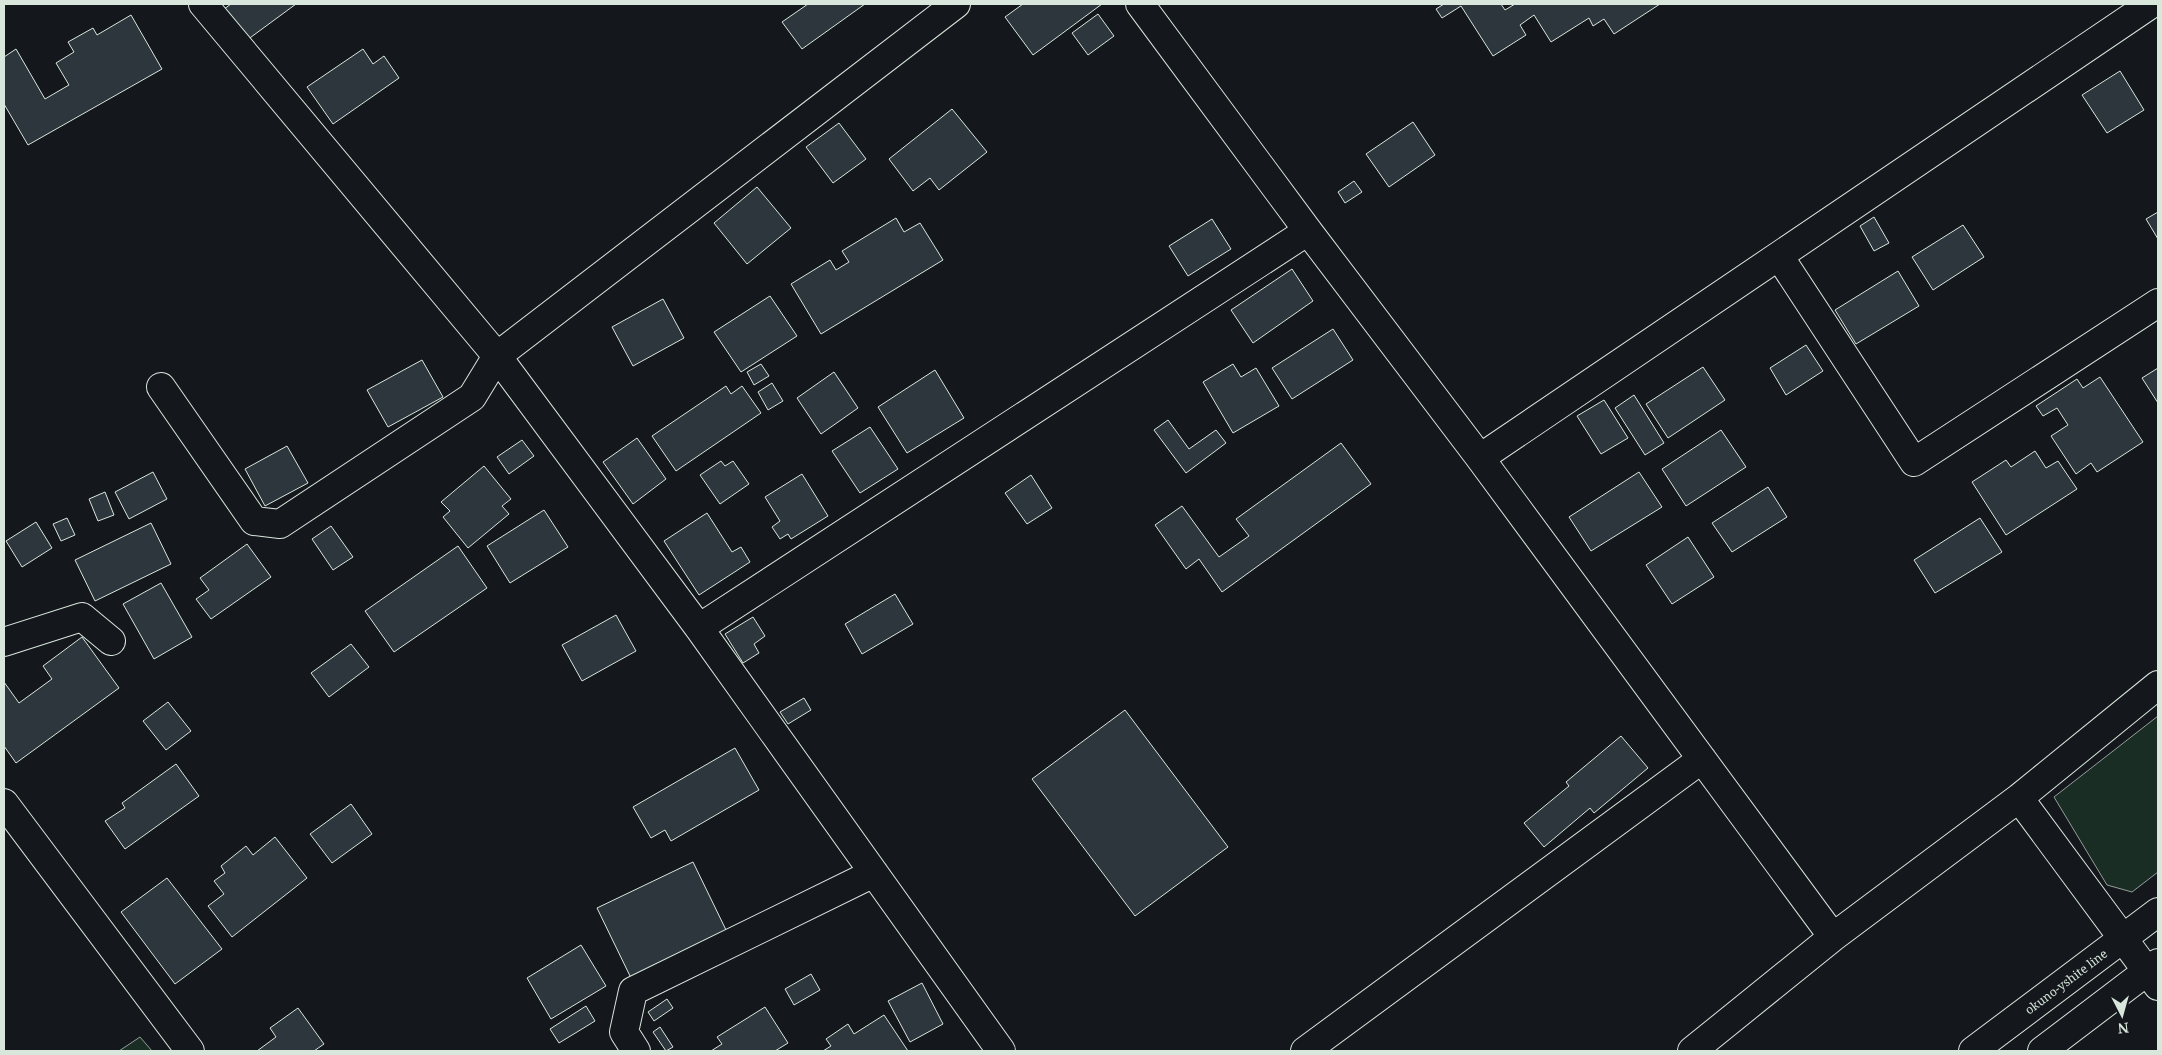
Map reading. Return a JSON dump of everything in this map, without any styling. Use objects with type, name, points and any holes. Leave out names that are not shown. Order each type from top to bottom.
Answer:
[{"type":"street","points":[[202,4],[497,356],[699,628],[1001,1051]]},
{"type":"street","points":[[161,387],[254,521],[280,524],[472,397],[497,356],[956,4]]},
{"type":"street","points":[[1480,458],[2152,4]]},
{"type":"street","points":[[1148,6],[1308,231],[1480,458],[1833,938]]},
{"type":"street","points":[[699,628],[1308,231]]},
{"type":"street","points":[[1779,256],[1914,462],[2158,303]]},
{"type":"street","points":[[4,642],[82,617],[111,641]]},
{"type":"street","points":[[1692,1051],[1833,938],[2019,798],[2158,685]]},
{"type":"street","points":[[1304,1051],[1702,759]]},
{"type":"street","points":[[2019,798],[2123,938],[2155,974],[2042,1051]]},
{"type":"street","points":[[4,804],[190,1051]]},
{"type":"street","points":[[636,1051],[624,1032],[633,991],[874,873]]},
{"type":"street","name":"okuno-yshite line","points":[[1973,1051],[2158,912]]},
{"type":"green space","points":[[2158,716],[2158,872],[2132,892],[2107,885],[2054,797]]},
{"type":"green space","points":[[140,1037],[152,1051],[119,1051]]},
{"type":"building","points":[[231,4],[296,4],[243,43],[220,12]]},
{"type":"building","points":[[808,4],[865,4],[802,49],[782,22]]},
{"type":"building","points":[[1023,4],[1102,4],[1033,55],[1005,17]]},
{"type":"building","points":[[1444,4],[1501,4],[1505,10],[1515,4],[1660,4],[1614,34],[1604,19],[1593,26],[1589,18],[1551,42],[1534,15],[1520,25],[1526,35],[1493,56],[1461,6],[1442,18],[1436,9]]},
{"type":"building","points":[[1098,14],[1114,36],[1088,55],[1072,33]]},
{"type":"building","points":[[131,15],[162,69],[28,145],[4,104],[4,57],[16,49],[45,99],[69,85],[56,63],[74,52],[68,42],[93,28],[97,35]]},
{"type":"building","points":[[363,49],[373,64],[384,56],[399,78],[333,124],[307,87]]},
{"type":"building","points":[[2120,71],[2144,110],[2107,133],[2082,95]]},
{"type":"building","points":[[952,109],[987,152],[939,190],[930,178],[913,191],[889,159]]},
{"type":"building","points":[[1413,122],[1435,155],[1389,187],[1366,154]]},
{"type":"building","points":[[839,123],[866,159],[833,183],[806,147]]},
{"type":"building","points":[[1354,181],[1362,192],[1345,203],[1338,192]]},
{"type":"building","points":[[757,187],[791,228],[747,264],[714,223]]},
{"type":"building","points":[[2158,212],[2158,239],[2146,219]]},
{"type":"building","points":[[1874,217],[1889,243],[1874,251],[1860,226]]},
{"type":"building","points":[[896,218],[904,232],[920,223],[943,260],[821,334],[791,284],[830,260],[836,270],[849,262],[842,251]]},
{"type":"building","points":[[1212,219],[1231,249],[1188,276],[1169,246]]},
{"type":"building","points":[[1963,225],[1984,257],[1933,290],[1912,257]]},
{"type":"building","points":[[1292,269],[1313,301],[1253,343],[1231,310]]},
{"type":"building","points":[[1898,271],[1919,306],[1856,344],[1835,310]]},
{"type":"building","points":[[770,296],[797,336],[741,372],[714,332]]},
{"type":"building","points":[[663,299],[684,338],[633,366],[612,327]]},
{"type":"building","points":[[1333,329],[1353,360],[1292,399],[1272,368]]},
{"type":"building","points":[[1806,345],[1823,371],[1786,395],[1770,368]]},
{"type":"building","points":[[422,360],[443,397],[388,427],[367,390]]},
{"type":"building","points":[[761,364],[769,376],[754,385],[747,372]]},
{"type":"building","points":[[1233,364],[1241,377],[1256,368],[1279,406],[1233,433],[1203,382]]},
{"type":"building","points":[[1703,367],[1725,400],[1668,438],[1646,404]]},
{"type":"building","points":[[2158,368],[2158,403],[2142,378]]},
{"type":"building","points":[[935,370],[964,418],[907,453],[878,407]]},
{"type":"building","points":[[834,372],[858,408],[821,434],[797,398]]},
{"type":"building","points":[[2100,377],[2143,442],[2097,472],[2091,463],[2076,474],[2051,436],[2068,425],[2057,408],[2043,416],[2036,406],[2077,379],[2083,388]]},
{"type":"building","points":[[772,383],[783,401],[768,410],[758,392]]},
{"type":"building","points":[[726,386],[731,394],[742,386],[761,413],[676,471],[652,436]]},
{"type":"building","points":[[1634,395],[1664,443],[1645,455],[1615,408]]},
{"type":"building","points":[[1604,400],[1628,438],[1601,454],[1577,416]]},
{"type":"building","points":[[1168,420],[1189,449],[1216,430],[1226,443],[1186,473],[1154,430]]},
{"type":"building","points":[[870,427],[898,469],[860,493],[832,451]]},
{"type":"building","points":[[1721,430],[1746,467],[1686,506],[1662,469]]},
{"type":"building","points":[[637,438],[666,479],[633,504],[603,462]]},
{"type":"building","points":[[522,440],[534,456],[509,474],[497,457]]},
{"type":"building","points":[[1341,443],[1371,484],[1222,592],[1199,559],[1186,569],[1155,525],[1182,506],[1219,557],[1249,536],[1236,519]]},
{"type":"building","points":[[287,446],[308,483],[265,506],[245,469]]},
{"type":"building","points":[[2035,451],[2046,468],[2058,461],[2077,489],[2006,535],[1972,482],[2006,460],[2011,467]]},
{"type":"building","points":[[721,461],[725,466],[733,461],[749,484],[720,504],[700,475]]},
{"type":"building","points":[[484,466],[511,499],[502,506],[509,514],[468,548],[443,517],[450,511],[441,502]]},
{"type":"building","points":[[153,472],[167,499],[129,519],[115,492]]},
{"type":"building","points":[[1639,472],[1662,507],[1591,551],[1569,517]]},
{"type":"building","points":[[802,474],[828,516],[791,539],[788,534],[780,539],[772,527],[780,521],[765,497]]},
{"type":"building","points":[[1031,475],[1052,508],[1027,524],[1005,493]]},
{"type":"building","points":[[1768,487],[1787,517],[1732,552],[1712,523]]},
{"type":"building","points":[[105,492],[114,515],[98,521],[89,499]]},
{"type":"building","points":[[544,510],[568,547],[510,583],[487,546]]},
{"type":"building","points":[[707,513],[732,552],[741,547],[750,562],[699,595],[664,541]]},
{"type":"building","points":[[67,518],[75,535],[61,541],[53,524]]},
{"type":"building","points":[[1980,518],[2002,552],[1935,593],[1914,560]]},
{"type":"building","points":[[36,522],[52,548],[22,567],[6,541]]},
{"type":"building","points":[[151,523],[171,564],[95,601],[75,560]]},
{"type":"building","points":[[331,526],[353,557],[333,570],[312,539]]},
{"type":"building","points":[[1688,537],[1714,577],[1672,604],[1646,565]]},
{"type":"building","points":[[247,544],[271,577],[211,619],[196,599],[209,590],[200,578]]},
{"type":"building","points":[[458,546],[487,588],[394,652],[365,611]]},
{"type":"building","points":[[161,583],[192,637],[154,659],[123,604]]},
{"type":"building","points":[[895,594],[913,624],[862,654],[845,624]]},
{"type":"building","points":[[616,615],[636,651],[582,681],[562,645]]},
{"type":"building","points":[[753,617],[765,636],[754,644],[759,653],[743,663],[725,634]]},
{"type":"building","points":[[82,637],[119,688],[16,763],[4,746],[4,682],[19,703],[52,679],[43,666]]},
{"type":"building","points":[[351,644],[369,667],[329,697],[311,673]]},
{"type":"building","points":[[804,698],[811,710],[788,724],[780,712]]},
{"type":"building","points":[[168,702],[191,731],[166,750],[143,721]]},
{"type":"building","points":[[1125,710],[1228,847],[1135,916],[1032,779]]},
{"type":"building","points":[[1621,736],[1648,768],[1594,813],[1590,808],[1544,847],[1524,823],[1569,786],[1566,782]]},
{"type":"building","points":[[735,748],[759,790],[671,841],[665,830],[651,838],[633,807]]},
{"type":"building","points":[[176,764],[199,796],[125,849],[105,821],[125,808],[122,803]]},
{"type":"building","points":[[351,804],[372,834],[332,863],[310,834]]},
{"type":"building","points":[[275,837],[307,878],[232,937],[208,906],[224,894],[214,881],[225,873],[221,866],[246,846],[253,855]]},
{"type":"building","points":[[693,862],[727,932],[631,978],[597,908]]},
{"type":"building","points":[[167,878],[222,949],[175,984],[121,912]]},
{"type":"building","points":[[581,945],[606,986],[551,1019],[527,978]]},
{"type":"building","points":[[811,974],[820,990],[794,1005],[785,989]]},
{"type":"building","points":[[922,983],[943,1024],[910,1042],[888,1001]]},
{"type":"building","points":[[667,999],[673,1008],[654,1021],[648,1012]]},
{"type":"building","points":[[586,1006],[595,1021],[559,1043],[550,1029]]},
{"type":"building","points":[[765,1007],[788,1043],[775,1051],[711,1051],[722,1044],[717,1037]]},
{"type":"building","points":[[298,1008],[324,1044],[314,1051],[257,1051],[276,1037],[270,1028]]},
{"type":"building","points":[[884,1015],[908,1051],[823,1051],[831,1046],[826,1039],[848,1024],[854,1034]]},
{"type":"building","points":[[660,1027],[673,1047],[666,1051],[653,1032]]}]
